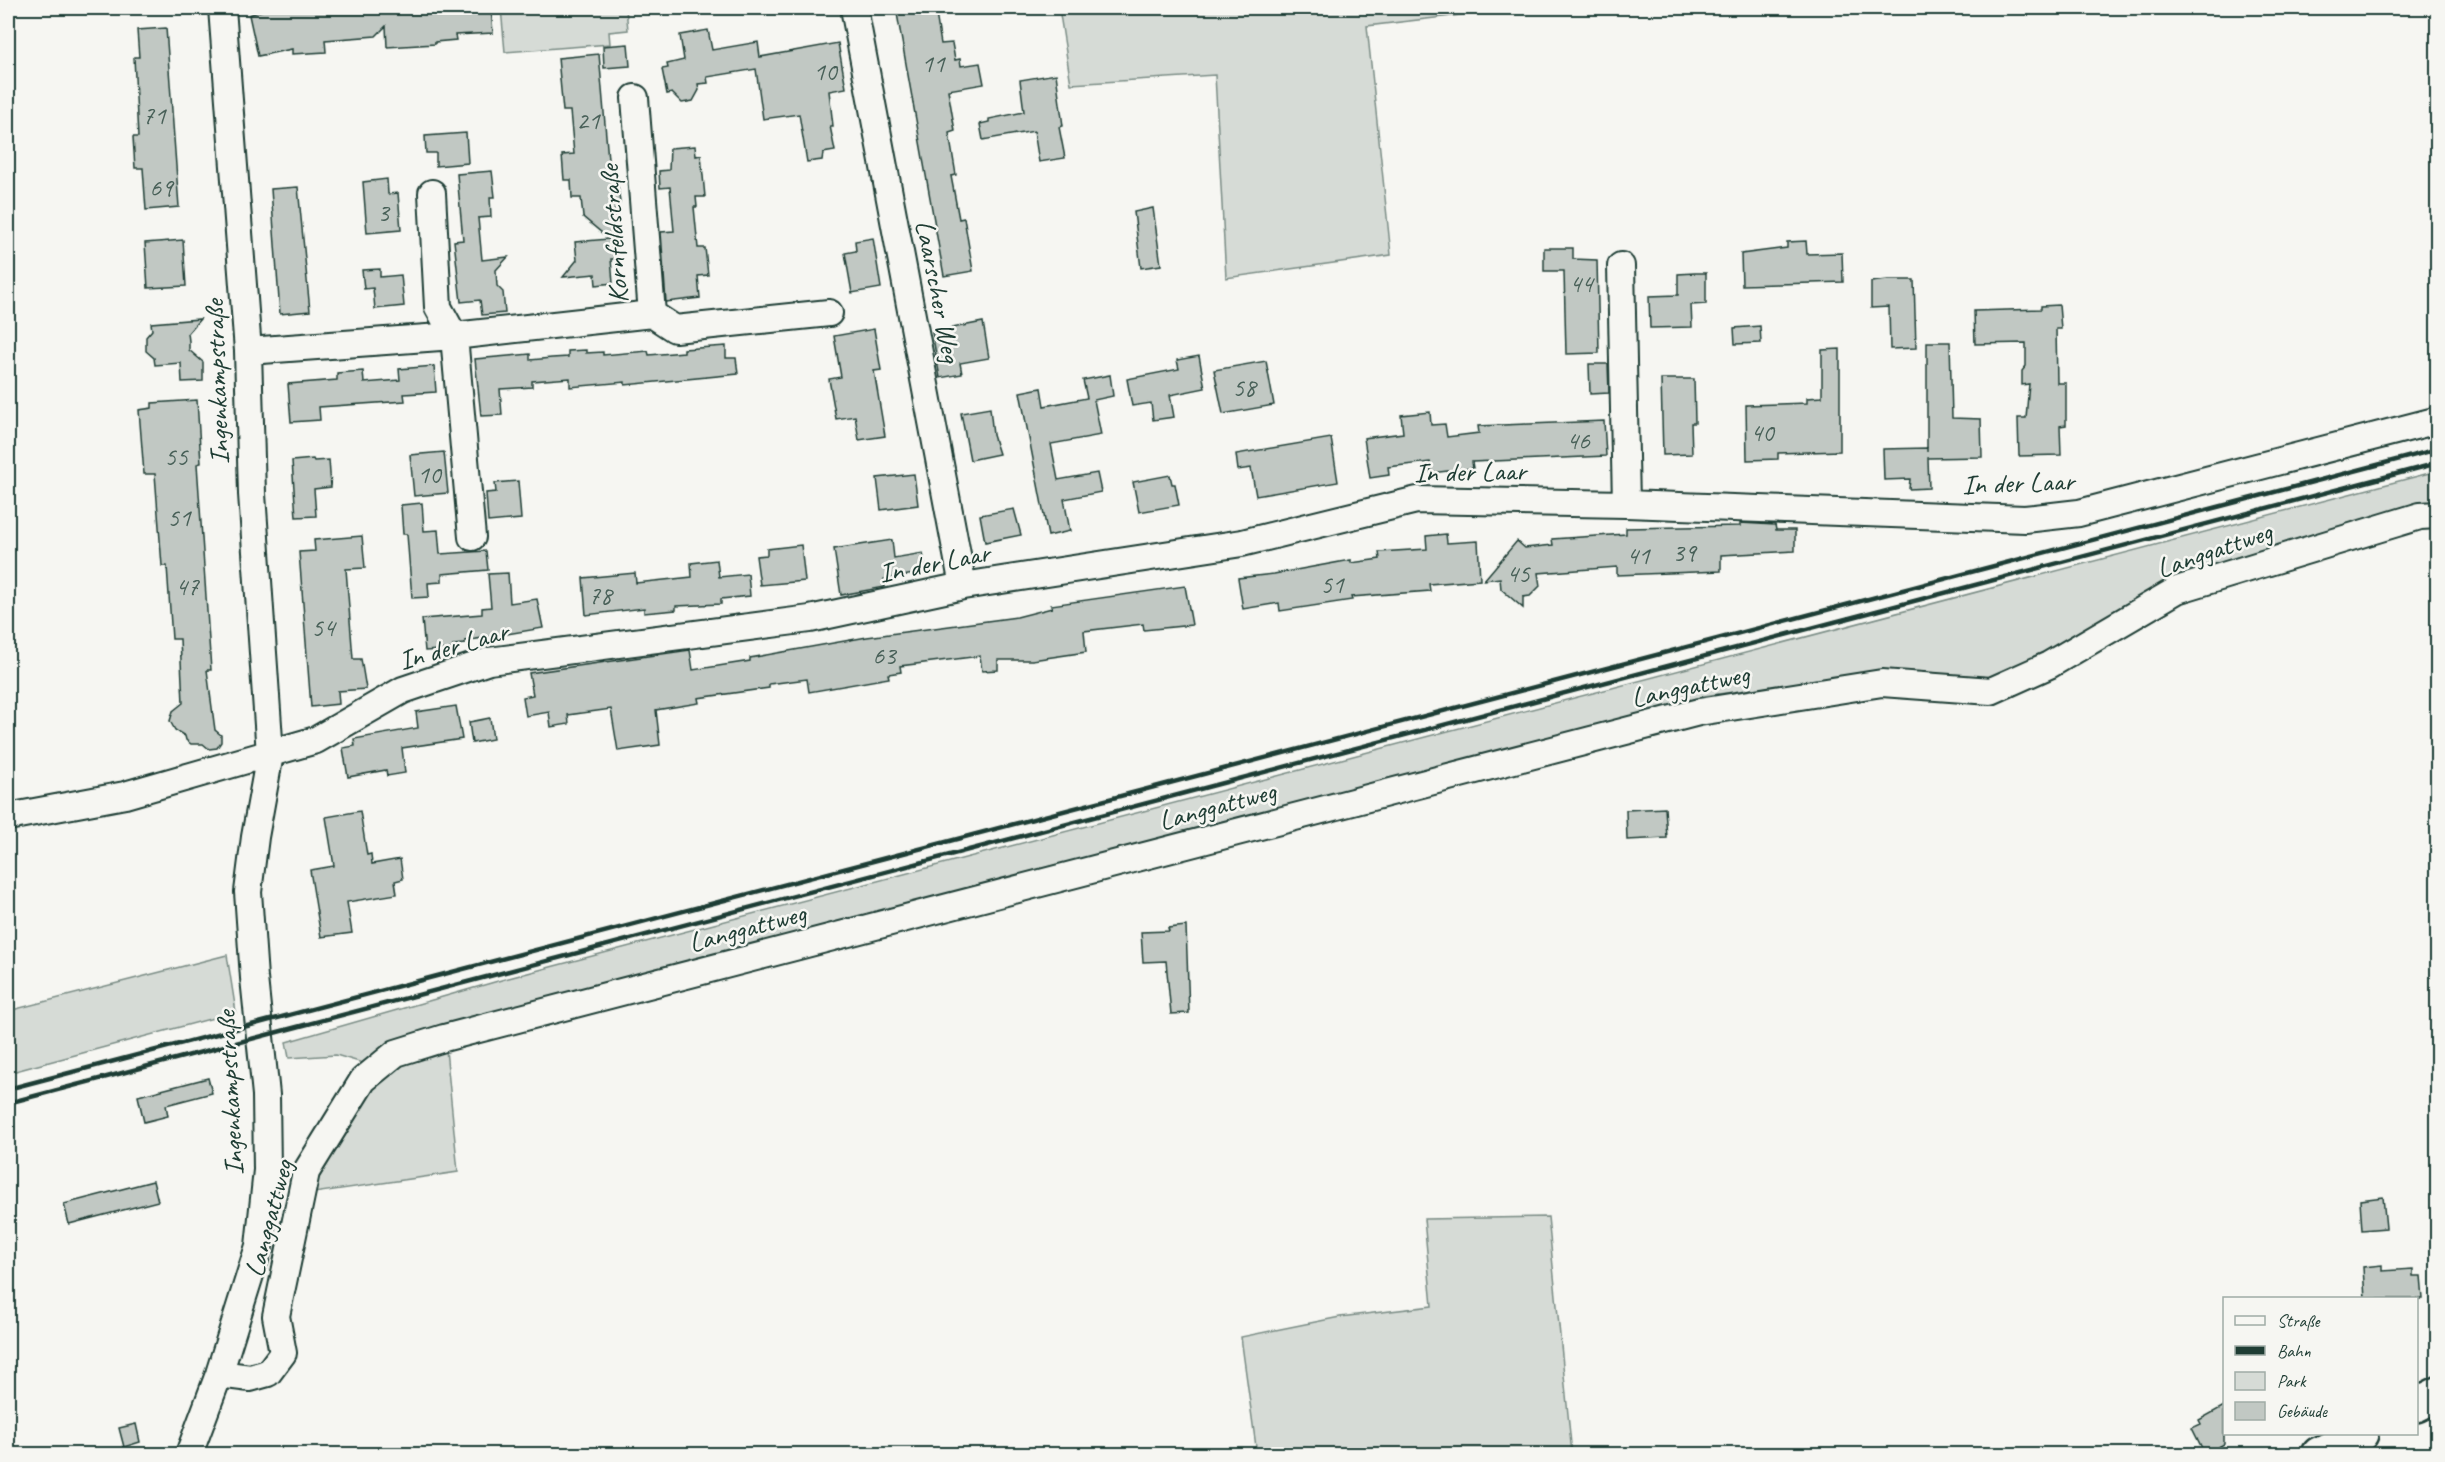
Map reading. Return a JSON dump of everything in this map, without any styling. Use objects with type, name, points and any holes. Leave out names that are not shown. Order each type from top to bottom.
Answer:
[{"type":"main road","points":[[2418,1404],[2438,1394]]},
{"type":"main road","points":[[2319,1455],[2359,1435]]},
{"type":"street","name":"Ingenkampstraße","points":[[189,1455],[219,1374],[259,1246],[267,1170],[266,1095],[248,892],[270,754],[252,494],[248,351],[222,8]]},
{"type":"street","name":"Laarscher Weg","points":[[854,8],[963,586]]},
{"type":"street","name":"Kornfeldstraße","points":[[248,351],[454,336],[652,314],[635,98]]},
{"type":"street","points":[[432,194],[438,307],[454,336],[472,537]]},
{"type":"street","points":[[1621,266],[1626,504]]},
{"type":"street","points":[[652,314],[675,329],[829,313]]},
{"type":"street","name":"In der Laar","points":[[270,754],[316,740],[403,690],[489,662],[810,619],[963,586],[1242,543],[1417,500],[1626,504],[2036,518],[2079,513],[2438,420]]},
{"type":"street","name":"Langgattweg","points":[[219,1374],[250,1378],[268,1372],[283,1353],[276,1316],[306,1172],[363,1080],[396,1053],[456,1035],[1699,712],[1882,682],[1991,691],[2049,665],[2177,590],[2420,516],[2438,515]]},
{"type":"street","points":[[8,817],[125,795],[270,754]]},
{"type":"green space","points":[[501,8],[626,8],[628,30],[609,32],[610,44],[505,52]]},
{"type":"green space","points":[[1059,8],[1520,8],[1367,26],[1391,255],[1226,278],[1215,75],[1071,84]]},
{"type":"green space","points":[[2437,471],[2437,506],[2079,637],[1986,682],[1893,670],[1704,696],[1468,761],[444,1029],[458,1172],[314,1193],[314,1179],[366,1064],[336,1055],[289,1058],[286,1042],[505,979]]},
{"type":"green space","points":[[227,955],[236,1012],[8,1073],[8,1011]]},
{"type":"green space","points":[[1548,1217],[1572,1454],[1257,1454],[1241,1337],[1340,1317],[1432,1306],[1424,1219]]},
{"type":"building","points":[[269,8],[491,8],[493,33],[455,35],[456,40],[435,42],[435,44],[387,47],[386,26],[376,36],[325,40],[326,52],[292,54],[292,49],[258,56],[249,15]]},
{"type":"building","points":[[896,8],[935,8],[941,44],[952,43],[955,60],[960,59],[961,66],[980,63],[984,84],[948,90],[955,131],[949,133],[956,175],[951,176],[959,219],[964,218],[973,271],[944,276]]},
{"type":"building","points":[[166,28],[179,207],[146,210],[143,168],[135,168],[133,137],[138,137],[134,57],[139,57],[137,30]]},
{"type":"building","points":[[708,30],[712,50],[758,42],[760,57],[838,43],[846,88],[829,91],[833,126],[830,126],[835,151],[823,153],[822,160],[807,162],[799,114],[763,119],[756,69],[707,77],[708,83],[698,84],[699,90],[693,101],[682,103],[672,93],[667,94],[662,69],[668,68],[667,64],[684,60],[680,35]]},
{"type":"building","points":[[628,44],[630,66],[604,68],[603,46]]},
{"type":"building","points":[[599,54],[609,171],[618,185],[620,203],[615,208],[617,259],[611,259],[613,283],[596,285],[595,274],[563,277],[577,260],[575,242],[609,239],[583,217],[581,198],[572,198],[571,180],[564,180],[562,155],[574,154],[570,111],[563,111],[558,58]]},
{"type":"building","points":[[1056,74],[1063,126],[1059,127],[1065,158],[1039,162],[1034,131],[983,140],[980,124],[989,122],[989,119],[1024,112],[1020,80]]},
{"type":"building","points":[[466,133],[468,163],[436,166],[436,153],[426,153],[425,136]]},
{"type":"building","points":[[695,146],[696,156],[701,155],[705,197],[696,197],[697,207],[694,207],[698,248],[705,248],[708,275],[698,276],[700,298],[666,302],[661,232],[674,231],[670,187],[660,188],[659,171],[669,170],[670,148]]},
{"type":"building","points":[[492,171],[495,197],[490,197],[491,217],[478,218],[482,260],[508,257],[496,270],[497,286],[503,292],[505,313],[482,315],[480,300],[461,302],[454,241],[463,240],[457,174]]},
{"type":"building","points":[[387,179],[388,194],[398,193],[401,230],[367,233],[363,182]]},
{"type":"building","points":[[298,187],[310,311],[280,314],[271,189]]},
{"type":"building","points":[[1153,208],[1161,265],[1141,268],[1134,212]]},
{"type":"building","points":[[873,238],[881,288],[852,293],[845,253],[856,251],[855,241]]},
{"type":"building","points":[[183,240],[186,286],[148,288],[145,243]]},
{"type":"building","points":[[1806,241],[1807,254],[1842,253],[1843,282],[1742,285],[1741,254],[1787,248],[1787,242]]},
{"type":"building","points":[[1544,248],[1573,248],[1573,259],[1597,260],[1599,353],[1566,354],[1564,271],[1544,271]]},
{"type":"building","points":[[380,269],[380,277],[401,275],[404,306],[375,309],[373,288],[364,289],[362,270]]},
{"type":"building","points":[[1706,273],[1706,304],[1691,305],[1692,327],[1650,328],[1649,296],[1678,295],[1678,274]]},
{"type":"building","points":[[1914,280],[1916,348],[1890,349],[1889,307],[1871,308],[1871,282]]},
{"type":"building","points":[[2059,305],[2061,329],[2056,329],[2057,383],[2066,383],[2066,425],[2060,426],[2061,455],[2019,456],[2018,418],[2026,418],[2029,384],[2022,385],[2022,371],[2026,366],[2026,343],[1975,344],[1974,311],[2041,309],[2041,306]]},
{"type":"building","points":[[200,319],[188,333],[189,350],[203,362],[203,381],[182,382],[181,363],[155,365],[154,358],[146,351],[146,337],[152,330],[151,323]]},
{"type":"building","points":[[983,322],[989,358],[960,363],[962,374],[940,378],[932,332]]},
{"type":"building","points":[[1760,326],[1761,343],[1735,344],[1734,328]]},
{"type":"building","points":[[874,329],[881,370],[874,371],[885,436],[859,440],[855,416],[836,419],[829,379],[841,377],[834,336]]},
{"type":"building","points":[[1927,342],[1950,342],[1952,418],[1981,419],[1982,457],[1928,458],[1929,488],[1909,489],[1910,479],[1884,480],[1883,449],[1927,448]]},
{"type":"building","points":[[726,346],[726,358],[736,358],[738,374],[625,385],[625,382],[570,387],[570,378],[532,381],[532,387],[500,389],[502,415],[481,416],[475,359],[530,354],[530,360],[568,357],[568,351],[586,350],[586,353],[603,352],[603,355],[648,351],[649,355],[684,352],[684,349]]},
{"type":"building","points":[[1840,349],[1840,451],[1778,453],[1778,459],[1747,460],[1746,405],[1807,403],[1807,398],[1822,397],[1822,350]]},
{"type":"building","points":[[1199,356],[1205,388],[1170,395],[1174,417],[1153,420],[1151,403],[1132,406],[1127,379],[1179,369],[1177,360]]},
{"type":"building","points":[[1266,361],[1274,405],[1223,414],[1214,370]]},
{"type":"building","points":[[1589,364],[1608,364],[1609,393],[1590,394]]},
{"type":"building","points":[[434,366],[436,392],[404,394],[405,401],[319,407],[320,420],[291,422],[288,384],[337,380],[337,373],[363,371],[364,383],[400,380],[399,369]]},
{"type":"building","points":[[1110,375],[1113,396],[1094,400],[1101,435],[1051,444],[1058,480],[1097,473],[1101,492],[1064,499],[1070,531],[1048,536],[1020,392],[1041,388],[1044,406],[1087,398],[1083,380]]},
{"type":"building","points":[[1661,379],[1694,379],[1695,423],[1691,423],[1692,454],[1663,455]]},
{"type":"building","points":[[197,400],[201,463],[197,464],[211,670],[207,670],[215,730],[221,735],[221,742],[217,748],[209,749],[203,744],[191,744],[185,736],[175,730],[170,721],[173,711],[183,703],[180,639],[172,639],[167,566],[162,566],[155,474],[144,474],[139,410],[152,408],[152,403]]},
{"type":"building","points":[[990,408],[993,435],[999,454],[970,460],[961,413]]},
{"type":"building","points":[[1430,412],[1431,425],[1445,424],[1447,437],[1479,433],[1478,426],[1604,421],[1606,456],[1472,462],[1473,468],[1431,473],[1430,462],[1388,467],[1389,475],[1370,478],[1364,438],[1403,433],[1401,415]]},
{"type":"building","points":[[1331,438],[1338,482],[1256,496],[1251,468],[1238,470],[1236,454]]},
{"type":"building","points":[[444,452],[448,493],[414,496],[410,455]]},
{"type":"building","points":[[313,459],[314,461],[329,460],[331,487],[314,489],[316,516],[296,517],[292,461]]},
{"type":"building","points":[[914,474],[918,505],[881,510],[877,478]]},
{"type":"building","points":[[1170,475],[1172,484],[1175,484],[1179,505],[1139,512],[1133,482]]},
{"type":"building","points":[[518,481],[521,519],[488,522],[486,493],[496,492],[495,483]]},
{"type":"building","points":[[422,503],[424,531],[438,530],[440,554],[486,551],[488,570],[442,574],[442,582],[428,583],[429,597],[412,598],[407,534],[403,534],[401,505]]},
{"type":"building","points":[[1014,509],[1021,535],[985,542],[980,515]]},
{"type":"building","points":[[1740,523],[1775,525],[1776,530],[1795,530],[1795,551],[1721,555],[1721,571],[1617,575],[1617,567],[1538,573],[1540,586],[1530,596],[1523,597],[1523,608],[1501,589],[1500,578],[1484,580],[1517,541],[1525,548],[1553,545],[1552,539],[1626,534],[1626,528],[1740,526]]},
{"type":"building","points":[[1446,534],[1447,543],[1478,541],[1480,580],[1429,584],[1430,591],[1351,597],[1352,600],[1280,611],[1279,603],[1243,609],[1238,578],[1351,560],[1351,563],[1380,559],[1379,552],[1427,549],[1426,536]]},
{"type":"building","points":[[362,536],[365,568],[346,569],[353,659],[361,659],[366,689],[338,691],[339,704],[311,707],[299,552],[315,551],[314,540]]},
{"type":"building","points":[[892,540],[894,558],[923,553],[926,572],[884,579],[885,587],[841,595],[834,549]]},
{"type":"building","points":[[801,545],[805,581],[760,585],[756,556],[767,555],[767,549]]},
{"type":"building","points":[[717,560],[719,577],[748,574],[750,596],[721,599],[721,604],[676,606],[676,610],[644,613],[644,608],[586,615],[583,578],[635,573],[636,583],[692,577],[691,563]]},
{"type":"building","points":[[508,573],[510,603],[537,599],[543,628],[465,641],[465,644],[453,645],[453,649],[425,651],[422,619],[482,614],[482,608],[491,607],[488,574]]},
{"type":"building","points":[[1185,586],[1192,625],[1144,630],[1143,624],[1084,631],[1086,652],[1032,660],[998,660],[998,670],[982,671],[980,656],[900,666],[901,672],[888,674],[889,678],[809,692],[807,679],[769,684],[769,688],[698,698],[699,703],[656,710],[660,745],[618,751],[611,709],[568,715],[569,724],[551,727],[549,712],[526,716],[523,697],[533,695],[529,673],[690,650],[693,670],[867,637],[1017,617],[1052,608],[1051,605]]},
{"type":"building","points":[[456,706],[462,739],[402,748],[405,773],[387,776],[386,770],[348,777],[343,748],[355,746],[354,739],[418,728],[416,712]]},
{"type":"building","points":[[490,718],[493,739],[472,743],[469,722]]},
{"type":"building","points":[[1665,808],[1667,838],[1627,840],[1626,810]]},
{"type":"building","points":[[360,811],[367,855],[371,854],[372,864],[400,859],[403,879],[395,881],[397,894],[347,902],[352,933],[321,937],[310,870],[334,866],[326,817]]},
{"type":"building","points":[[1186,926],[1189,1013],[1171,1014],[1166,961],[1143,962],[1141,932],[1169,931],[1168,928]]},
{"type":"building","points":[[208,1078],[212,1093],[166,1105],[168,1116],[144,1122],[138,1096]]},
{"type":"building","points":[[153,1181],[158,1201],[69,1224],[64,1204]]},
{"type":"building","points":[[2383,1197],[2386,1228],[2362,1230],[2360,1200]]},
{"type":"building","points":[[2382,1265],[2382,1271],[2413,1269],[2413,1276],[2421,1276],[2423,1299],[2418,1299],[2418,1297],[2365,1297],[2363,1267]]},
{"type":"building","points":[[2223,1407],[2224,1444],[2205,1454],[2192,1428],[2201,1424],[2199,1420]]},
{"type":"building","points":[[136,1424],[140,1442],[124,1447],[119,1428]]},
{"type":"railway","points":[[8,1089],[2438,449]]},
{"type":"railway","points":[[8,1103],[2438,463]]}]
